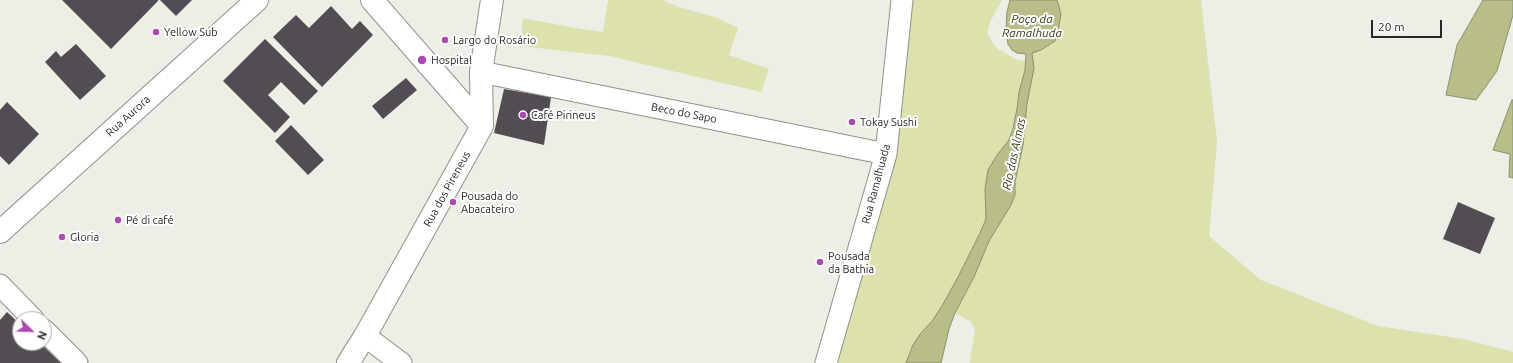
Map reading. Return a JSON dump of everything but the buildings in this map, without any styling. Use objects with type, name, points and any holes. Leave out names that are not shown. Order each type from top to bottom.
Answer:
[{"type":"street","name":"Rua Aurora","points":[[0,232],[257,0]]},
{"type":"street","points":[[372,0],[482,126]]},
{"type":"street","points":[[482,126],[481,72],[492,0]]},
{"type":"street","name":"Rua Ramalhuada","points":[[826,363],[886,154],[902,0]]},
{"type":"street","name":"Beco do Sapo","points":[[481,72],[886,154]]},
{"type":"street","name":"Rua dos Pireneus","points":[[348,363],[365,336],[482,126]]},
{"type":"street","points":[[0,285],[25,311]]},
{"type":"street","points":[[365,336],[401,363]]},
{"type":"street","points":[[52,338],[76,363]]},
{"type":"shaded area","points":[[608,0],[663,0],[678,7],[715,17],[738,28],[729,55],[769,69],[761,92],[609,56],[520,46],[523,18],[603,32]]},
{"type":"shaded area","points":[[902,0],[1001,0],[990,22],[987,33],[998,49],[1017,60],[1026,61],[1017,109],[1009,140],[997,155],[988,170],[985,189],[986,219],[980,233],[943,304],[933,320],[921,333],[906,363],[826,363],[886,154]]},
{"type":"shaded area","points":[[1057,0],[1201,0],[1217,142],[1209,236],[1261,280],[1378,326],[1463,339],[1513,352],[1513,363],[970,363],[975,329],[970,321],[955,313],[974,277],[989,241],[1011,205],[1015,195],[1015,182],[1031,84],[1032,53],[1047,46],[1061,14]]},
{"type":"water","points":[[1010,0],[1057,0],[1061,14],[1055,41],[1041,50],[1032,53],[1034,68],[1027,104],[1023,145],[1015,182],[1015,195],[1011,205],[989,241],[974,277],[955,313],[949,329],[941,363],[906,363],[913,345],[921,333],[933,320],[943,304],[980,233],[986,219],[985,189],[988,170],[997,155],[1009,140],[1013,128],[1019,92],[1025,70],[1026,54],[1017,53],[1012,50],[1008,44],[1006,30],[1007,12]]},
{"type":"water","points":[[1483,0],[1513,0],[1513,15],[1497,71],[1476,100],[1446,95],[1457,45]]},
{"type":"water","points":[[1512,100],[1513,178],[1509,177],[1510,154],[1493,150]]},
{"type":"place","name":"Yellow Sub","points":[[156,32]]},
{"type":"place","name":"Largo do Rosário","points":[[445,40]]},
{"type":"place","name":"Hospital","points":[[422,60]]},
{"type":"place","name":"Café Pirineus","points":[[523,115]]},
{"type":"place","name":"Tokay Sushi","points":[[852,122]]},
{"type":"place","name":"Pousada do Abacateiro","points":[[453,202]]},
{"type":"place","name":"Pé di café","points":[[118,220]]},
{"type":"place","name":"Gloria","points":[[62,237]]},
{"type":"place","name":"Pousada da Bathia","points":[[820,262]]},
{"type":"water label","name":"Poço da Ramalhuda","points":[[1032,26]]},
{"type":"water label","name":"Rio das Almas","points":[[1014,154]]}]
